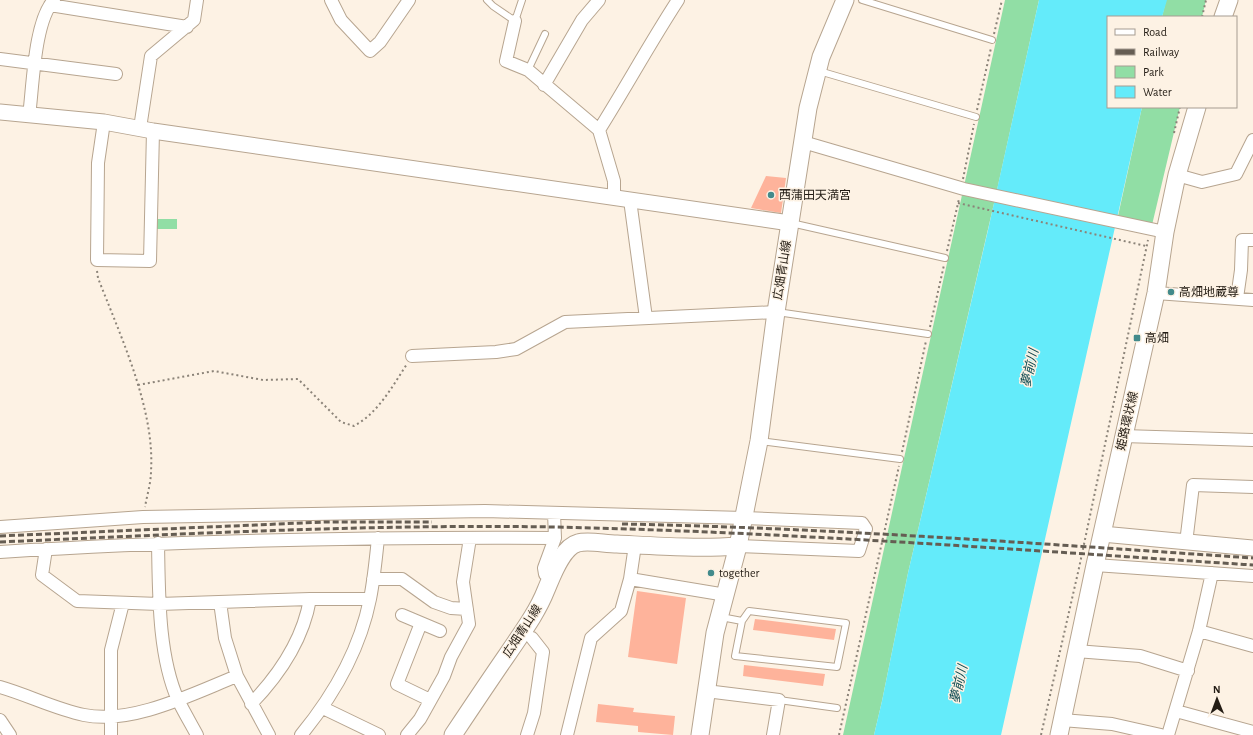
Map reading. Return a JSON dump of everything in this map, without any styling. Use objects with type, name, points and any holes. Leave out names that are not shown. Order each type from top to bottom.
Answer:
[{"type":"main road","name":"広畑青山線","points":[[700,735],[715,633],[738,546],[759,441],[776,312],[808,108],[821,57],[845,0]]},
{"type":"main road","points":[[1223,16],[1229,0]]},
{"type":"main road","name":"姫路環状線","points":[[1060,728],[1156,293],[1165,232],[1178,175],[1197,108]]},
{"type":"main road","name":"広畑青山線","points":[[453,735],[522,633],[567,551],[576,543],[588,541],[596,544],[722,547],[738,546]]},
{"type":"main road","name":"広畑青山線","points":[[466,735],[532,638],[550,607],[573,556],[581,549],[596,544]]},
{"type":"street","points":[[104,122],[98,163],[97,260],[150,261],[147,129],[151,56],[194,20],[197,0]]},
{"type":"street","points":[[331,0],[341,20],[370,50],[380,42],[409,0]]},
{"type":"street","points":[[544,85],[582,20],[599,0]]},
{"type":"street","points":[[599,130],[628,84],[658,30],[678,0]]},
{"type":"street","points":[[30,116],[41,25],[52,2],[187,27]]},
{"type":"street","points":[[515,21],[506,61],[528,70],[599,130],[614,181],[614,198]]},
{"type":"street","points":[[0,59],[36,62],[116,74]]},
{"type":"street","points":[[0,112],[104,122],[790,223]]},
{"type":"street","points":[[1178,175],[1202,182],[1236,174],[1253,140]]},
{"type":"street","points":[[802,142],[963,189],[1148,234],[1165,232]]},
{"type":"street","points":[[630,200],[646,318]]},
{"type":"street","points":[[1237,298],[1241,270],[1242,240],[1253,240]]},
{"type":"street","points":[[1156,293],[1253,300]]},
{"type":"street","points":[[412,356],[496,352],[516,349],[564,322],[776,312]]},
{"type":"street","points":[[1124,436],[1253,440]]},
{"type":"street","points":[[1186,543],[1193,485],[1253,487]]},
{"type":"street","points":[[0,527],[143,517],[485,511],[744,518],[862,523],[866,529],[860,551],[738,546]]},
{"type":"street","points":[[552,577],[546,574],[544,568],[554,538],[554,513]]},
{"type":"street","points":[[1102,534],[1186,543],[1253,548]]},
{"type":"street","points":[[0,552],[158,544],[378,538],[554,538]]},
{"type":"street","points":[[301,735],[323,708],[354,650],[370,599],[378,538]]},
{"type":"street","points":[[407,735],[420,718],[469,624],[463,582],[470,538]]},
{"type":"street","points":[[158,544],[159,604],[164,653],[178,700],[198,735]]},
{"type":"street","points":[[567,735],[591,638],[621,610],[630,579],[635,545]]},
{"type":"street","points":[[46,549],[42,575],[77,601],[159,604],[310,599],[370,599]]},
{"type":"street","points":[[1095,565],[1253,576]]},
{"type":"street","points":[[1168,735],[1199,631],[1212,573]]},
{"type":"street","points":[[373,579],[402,579],[434,602],[451,608],[467,609]]},
{"type":"street","points":[[630,579],[726,595]]},
{"type":"street","points":[[251,704],[273,681],[297,642],[307,618],[310,599]]},
{"type":"street","points":[[220,602],[225,638],[237,676],[269,735]]},
{"type":"street","points":[[111,735],[111,650],[123,603]]},
{"type":"street","points":[[402,615],[440,631]]},
{"type":"street","points":[[421,623],[397,684],[430,700]]},
{"type":"street","points":[[1199,631],[1253,646]]},
{"type":"street","points":[[527,735],[534,713],[543,652],[532,638]]},
{"type":"street","points":[[1076,651],[1140,656],[1188,671]]},
{"type":"street","points":[[0,687],[53,706],[86,715],[112,716],[134,713],[178,700],[237,676]]},
{"type":"street","points":[[706,691],[779,700],[773,735]]},
{"type":"street","points":[[323,708],[372,734]]},
{"type":"street","points":[[1176,711],[1253,732]]},
{"type":"street","points":[[0,720],[10,735]]},
{"type":"street","points":[[1060,728],[1112,724],[1161,735]]},
{"type":"lane","points":[[487,0],[515,21],[522,0]]},
{"type":"lane","points":[[862,0],[992,40]]},
{"type":"lane","points":[[528,70],[545,34]]},
{"type":"lane","points":[[817,71],[976,117]]},
{"type":"lane","points":[[790,223],[945,258]]},
{"type":"lane","points":[[776,312],[928,334]]},
{"type":"lane","points":[[759,441],[900,459]]},
{"type":"lane","points":[[749,611],[846,623],[837,667],[735,656],[742,620],[749,611]]},
{"type":"lane","points":[[720,616],[742,620]]},
{"type":"lane","points":[[779,700],[837,708]]},
{"type":"path","points":[[963,189],[976,117],[1002,0]]},
{"type":"path","points":[[1202,16],[1206,0]]},
{"type":"path","points":[[1174,137],[1180,108]]},
{"type":"path","points":[[958,203],[1146,246]]},
{"type":"path","points":[[1041,735],[1079,568],[1148,234]]},
{"type":"path","points":[[97,260],[98,278],[138,385],[150,439],[151,471],[143,517]]},
{"type":"path","points":[[138,385],[214,371],[263,380],[298,379],[341,422],[354,426],[366,419],[389,391],[412,356]]},
{"type":"green space","points":[[1005,0],[1039,0],[995,199],[908,573],[874,735],[843,735]]},
{"type":"green space","points":[[1166,0],[1206,0],[1202,16],[1162,16]]},
{"type":"green space","points":[[1142,108],[1180,108],[1152,225],[1118,216]]},
{"type":"green space","points":[[156,219],[177,219],[177,229],[156,229]]},
{"type":"water","name":"夢前川","points":[[1039,0],[1167,0],[1162,16],[1107,16],[1107,108],[1142,108],[1001,735],[874,735],[908,573],[988,230]]},
{"type":"building","name":"西蒲田天満宮","points":[[766,176],[786,178],[781,213],[751,208]]},
{"type":"building","points":[[637,591],[686,598],[677,664],[628,657]]},
{"type":"building","points":[[755,619],[836,629],[834,640],[753,630]]},
{"type":"building","points":[[744,665],[825,674],[823,686],[743,676]]},
{"type":"building","points":[[598,704],[634,708],[633,712],[675,716],[673,735],[638,732],[638,726],[596,722]]},
{"type":"railway","points":[[0,536],[325,522],[432,522]]},
{"type":"railway","points":[[622,524],[859,533],[1253,558]]},
{"type":"railway","points":[[0,542],[347,528],[485,526],[554,527],[642,529],[817,537],[1253,565]]},
{"type":"place","name":"西蒲田天満宮","points":[[771,195]]},
{"type":"place","name":"高畑地蔵尊","points":[[1171,292]]},
{"type":"place","name":"高畑","points":[[1137,338]]},
{"type":"place","name":"together","points":[[711,573]]}]
